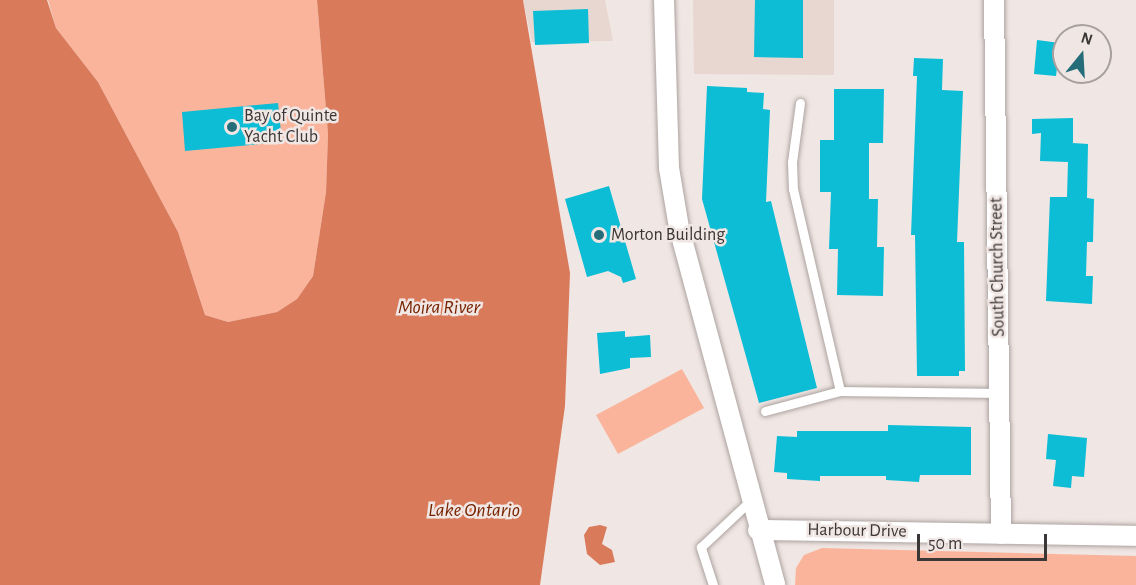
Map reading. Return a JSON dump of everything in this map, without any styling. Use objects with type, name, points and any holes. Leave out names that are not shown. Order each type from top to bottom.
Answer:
[{"type":"street","points":[[664,0],[669,168],[679,228],[758,530],[775,585]]},
{"type":"street","name":"South Church Street","points":[[994,0],[1001,534]]},
{"type":"street","name":"Harbour Drive","points":[[758,530],[1136,536]]},
{"type":"lane","points":[[800,104],[792,162],[793,189],[840,391]]},
{"type":"lane","points":[[765,411],[840,391],[999,393]]},
{"type":"lane","points":[[711,584],[701,546],[751,500]]},
{"type":"shaded area","points":[[48,0],[317,0],[328,134],[326,192],[313,276],[297,299],[277,312],[228,322],[205,315],[178,232],[98,82],[56,28]]},
{"type":"shaded area","points":[[523,0],[605,0],[613,41],[532,42]]},
{"type":"shaded area","points":[[693,0],[834,0],[834,75],[694,74]]},
{"type":"shaded area","points":[[682,369],[704,408],[618,454],[596,415]]},
{"type":"shaded area","points":[[822,548],[1136,556],[1136,585],[795,585],[796,568],[804,555]]},
{"type":"water","name":"Moira River","points":[[0,0],[47,0],[56,28],[98,82],[178,232],[205,315],[228,322],[277,312],[297,299],[313,276],[326,192],[328,134],[317,0],[523,0],[570,273],[565,406],[540,585],[0,585]]},
{"type":"water","points":[[600,525],[607,527],[602,544],[612,550],[615,562],[600,565],[587,554],[584,535],[589,527]]},
{"type":"building","points":[[755,0],[803,0],[803,58],[754,57]]},
{"type":"building","points":[[588,9],[589,43],[535,45],[533,11]]},
{"type":"building","points":[[1037,40],[1052,42],[1052,76],[1034,74]]},
{"type":"building","points":[[914,58],[943,59],[942,90],[963,91],[957,242],[964,242],[965,371],[959,371],[959,376],[917,376],[915,235],[911,235],[917,76],[913,76]]},
{"type":"building","points":[[707,86],[747,88],[747,92],[764,93],[763,109],[770,110],[766,202],[771,201],[817,388],[759,403],[702,199]]},
{"type":"building","points":[[834,89],[884,89],[883,143],[869,143],[869,199],[878,199],[877,247],[884,247],[883,296],[837,295],[838,249],[829,249],[831,192],[820,192],[820,140],[834,140]]},
{"type":"building","name":"Bay of Quinte Yacht Club","points":[[278,103],[282,142],[185,151],[182,112]]},
{"type":"building","points":[[1073,118],[1073,143],[1088,144],[1087,198],[1094,199],[1093,242],[1087,242],[1086,276],[1093,276],[1092,304],[1046,301],[1050,197],[1067,197],[1068,162],[1040,161],[1041,133],[1032,134],[1032,119]]},
{"type":"building","name":"Morton Building","points":[[609,186],[636,279],[623,283],[621,277],[608,271],[587,277],[565,199]]},
{"type":"building","points":[[625,331],[625,337],[650,335],[651,357],[630,358],[630,368],[600,374],[597,333]]},
{"type":"building","points":[[888,425],[971,427],[971,475],[920,475],[919,482],[886,480],[886,476],[820,476],[820,481],[787,479],[787,473],[774,472],[777,436],[797,437],[797,431],[888,431]]},
{"type":"building","points":[[1048,434],[1087,438],[1084,477],[1072,476],[1071,488],[1053,486],[1056,460],[1046,459]]},
{"type":"place","name":"Bay of Quinte Yacht Club","points":[[232,127]]},
{"type":"place","name":"Morton Building","points":[[599,235]]},
{"type":"water label","name":"Lake Ontario","points":[[474,510]]}]
